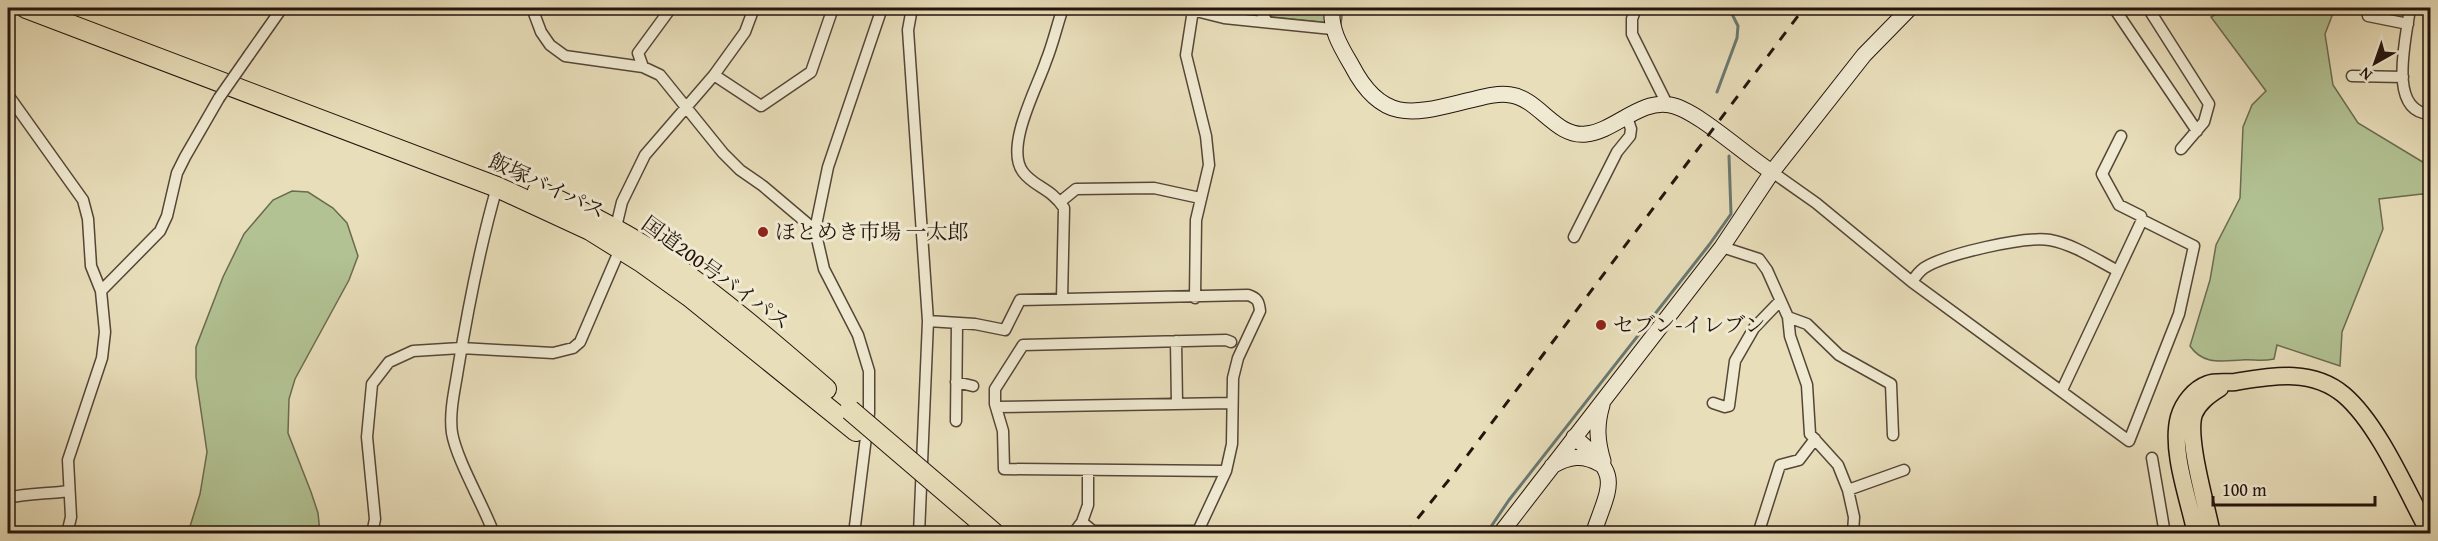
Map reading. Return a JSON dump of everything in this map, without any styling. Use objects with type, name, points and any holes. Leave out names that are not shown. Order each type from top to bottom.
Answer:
[{"type":"highway","name":"飯塚バイパス","points":[[26,8],[497,186],[590,230],[643,263],[715,316],[977,534]]},
{"type":"highway","name":"国道200号バイパス","points":[[62,8],[502,175],[565,203],[614,229],[666,261],[714,297],[995,534]]},
{"type":"main road","points":[[2196,534],[2176,437],[2184,403],[2209,383],[2228,383],[2278,375],[2301,376],[2322,381],[2342,393],[2356,407],[2376,435],[2430,534]]},
{"type":"main road","points":[[2212,534],[2191,424],[2202,401],[2228,383]]},
{"type":"street","points":[[101,291],[160,231],[167,216],[177,173],[184,157],[219,98],[282,8]]},
{"type":"street","points":[[532,8],[541,32],[550,45],[565,56],[643,67],[660,75],[686,109],[740,170],[763,186],[815,230]]},
{"type":"street","points":[[643,67],[638,53],[671,8]]},
{"type":"street","points":[[372,534],[375,519],[367,437],[372,384],[389,362],[413,351],[461,348],[553,352],[573,348],[580,342],[620,249],[614,229],[622,202],[645,155],[714,75],[745,32],[754,8]]},
{"type":"street","points":[[714,75],[761,106],[811,72],[833,8]]},
{"type":"street","points":[[854,534],[869,413],[869,371],[858,335],[824,269],[815,230],[828,167],[882,8]]},
{"type":"street","points":[[912,8],[908,30],[928,321],[919,534]]},
{"type":"street","points":[[1062,299],[1064,208],[1057,196],[1022,172],[1018,162],[1018,147],[1024,116],[1046,62],[1063,8]]},
{"type":"street","points":[[1259,8],[1267,22]]},
{"type":"street","points":[[1332,8],[1332,29],[1361,84],[1374,98],[1386,106],[1401,110],[1431,110],[1493,95],[1513,94],[1529,102],[1563,129],[1584,135],[1610,127],[1648,106],[1667,104],[1680,107],[1696,116],[1750,158],[1816,203],[1912,282],[2130,441],[2179,314],[2194,246],[2142,220],[2141,216],[2119,205],[2102,174],[2121,136]]},
{"type":"street","points":[[1636,8],[1632,19],[1632,34],[1667,104]]},
{"type":"street","points":[[1500,534],[1722,247],[1772,172],[1864,55],[1910,8]]},
{"type":"street","points":[[2114,8],[2196,131]]},
{"type":"street","points":[[2148,8],[2209,104],[2204,122],[2181,149]]},
{"type":"street","points":[[2410,8],[2403,92],[2411,106],[2425,114],[2430,114]]},
{"type":"street","points":[[1195,298],[1196,220],[1209,165],[1206,136],[1186,55],[1189,9],[1224,18],[1332,29]]},
{"type":"street","points":[[2368,16],[2408,24]]},
{"type":"street","points":[[2352,76],[2403,77]]},
{"type":"street","points":[[8,95],[83,200],[88,219],[91,266],[101,291],[105,332],[102,357],[68,460],[71,517],[67,534]]},
{"type":"street","points":[[1574,237],[1617,152],[1630,136],[1628,117]]},
{"type":"street","points":[[494,534],[452,434],[452,410],[461,348],[483,238],[497,186]]},
{"type":"street","points":[[1060,202],[1076,189],[1154,188],[1200,198]]},
{"type":"street","points":[[2062,390],[2142,220]]},
{"type":"street","points":[[1912,282],[1924,269],[1947,259],[2010,243],[2037,239],[2064,244],[2118,271]]},
{"type":"street","points":[[1722,247],[1759,259],[1767,270],[1788,316],[1790,336],[1807,385],[1810,434],[1838,465],[1848,490],[1854,517],[1853,534]]},
{"type":"street","points":[[928,321],[1005,330],[1020,300],[1195,298],[1248,295],[1255,297],[1260,311],[1238,358],[1233,378],[1232,444],[1226,471],[1198,531],[1094,531],[1082,522]]},
{"type":"street","points":[[1713,403],[1729,406],[1735,361],[1754,328],[1780,300]]},
{"type":"street","points":[[1788,316],[1807,324],[1839,355],[1892,384],[1893,435]]},
{"type":"street","points":[[956,422],[957,323]]},
{"type":"street","points":[[1226,471],[1004,469],[1003,431],[996,406],[995,389],[1023,345],[1226,340],[1230,342]]},
{"type":"street","points":[[1176,341],[1177,404]]},
{"type":"street","points":[[956,382],[973,386]]},
{"type":"street","points":[[1593,534],[1609,486],[1596,427],[1603,400]]},
{"type":"street","points":[[996,406],[1232,403]]},
{"type":"street","points":[[1574,437],[1605,466]]},
{"type":"street","points":[[1758,534],[1780,465],[1799,460],[1815,439]]},
{"type":"street","points":[[1550,467],[1560,461],[1581,456],[1605,466]]},
{"type":"street","points":[[2152,458],[2165,534]]},
{"type":"street","points":[[1073,534],[1082,522],[1088,505],[1088,470]]},
{"type":"street","points":[[1848,490],[1904,470]]},
{"type":"street","points":[[8,498],[69,491]]},
{"type":"green space","points":[[1267,8],[1343,8],[1341,24],[1272,17]]},
{"type":"green space","points":[[2229,8],[2335,8],[2325,34],[2333,85],[2358,123],[2430,165],[2430,196],[2422,194],[2379,199],[2383,229],[2342,332],[2340,366],[2277,345],[2274,359],[2220,361],[2201,356],[2190,346],[2210,280],[2216,245],[2240,198],[2243,127],[2252,105],[2266,91],[2211,17]]},
{"type":"green space","points":[[292,191],[308,192],[333,208],[347,223],[358,256],[349,280],[295,379],[289,399],[288,433],[318,513],[320,533],[188,533],[200,494],[207,452],[196,377],[196,347],[223,277],[244,234],[273,200]]},
{"type":"waterway","points":[[1717,92],[1737,38],[1738,26],[1729,8]]},
{"type":"waterway","points":[[1486,534],[1509,500],[1731,214],[1729,156]]},
{"type":"railway","points":[[1405,534],[1448,481],[1804,8]]},
{"type":"place","name":"ほとめき市場 一太郎","points":[[763,232]]},
{"type":"place","name":"セブン-イレブン","points":[[1601,325]]}]
